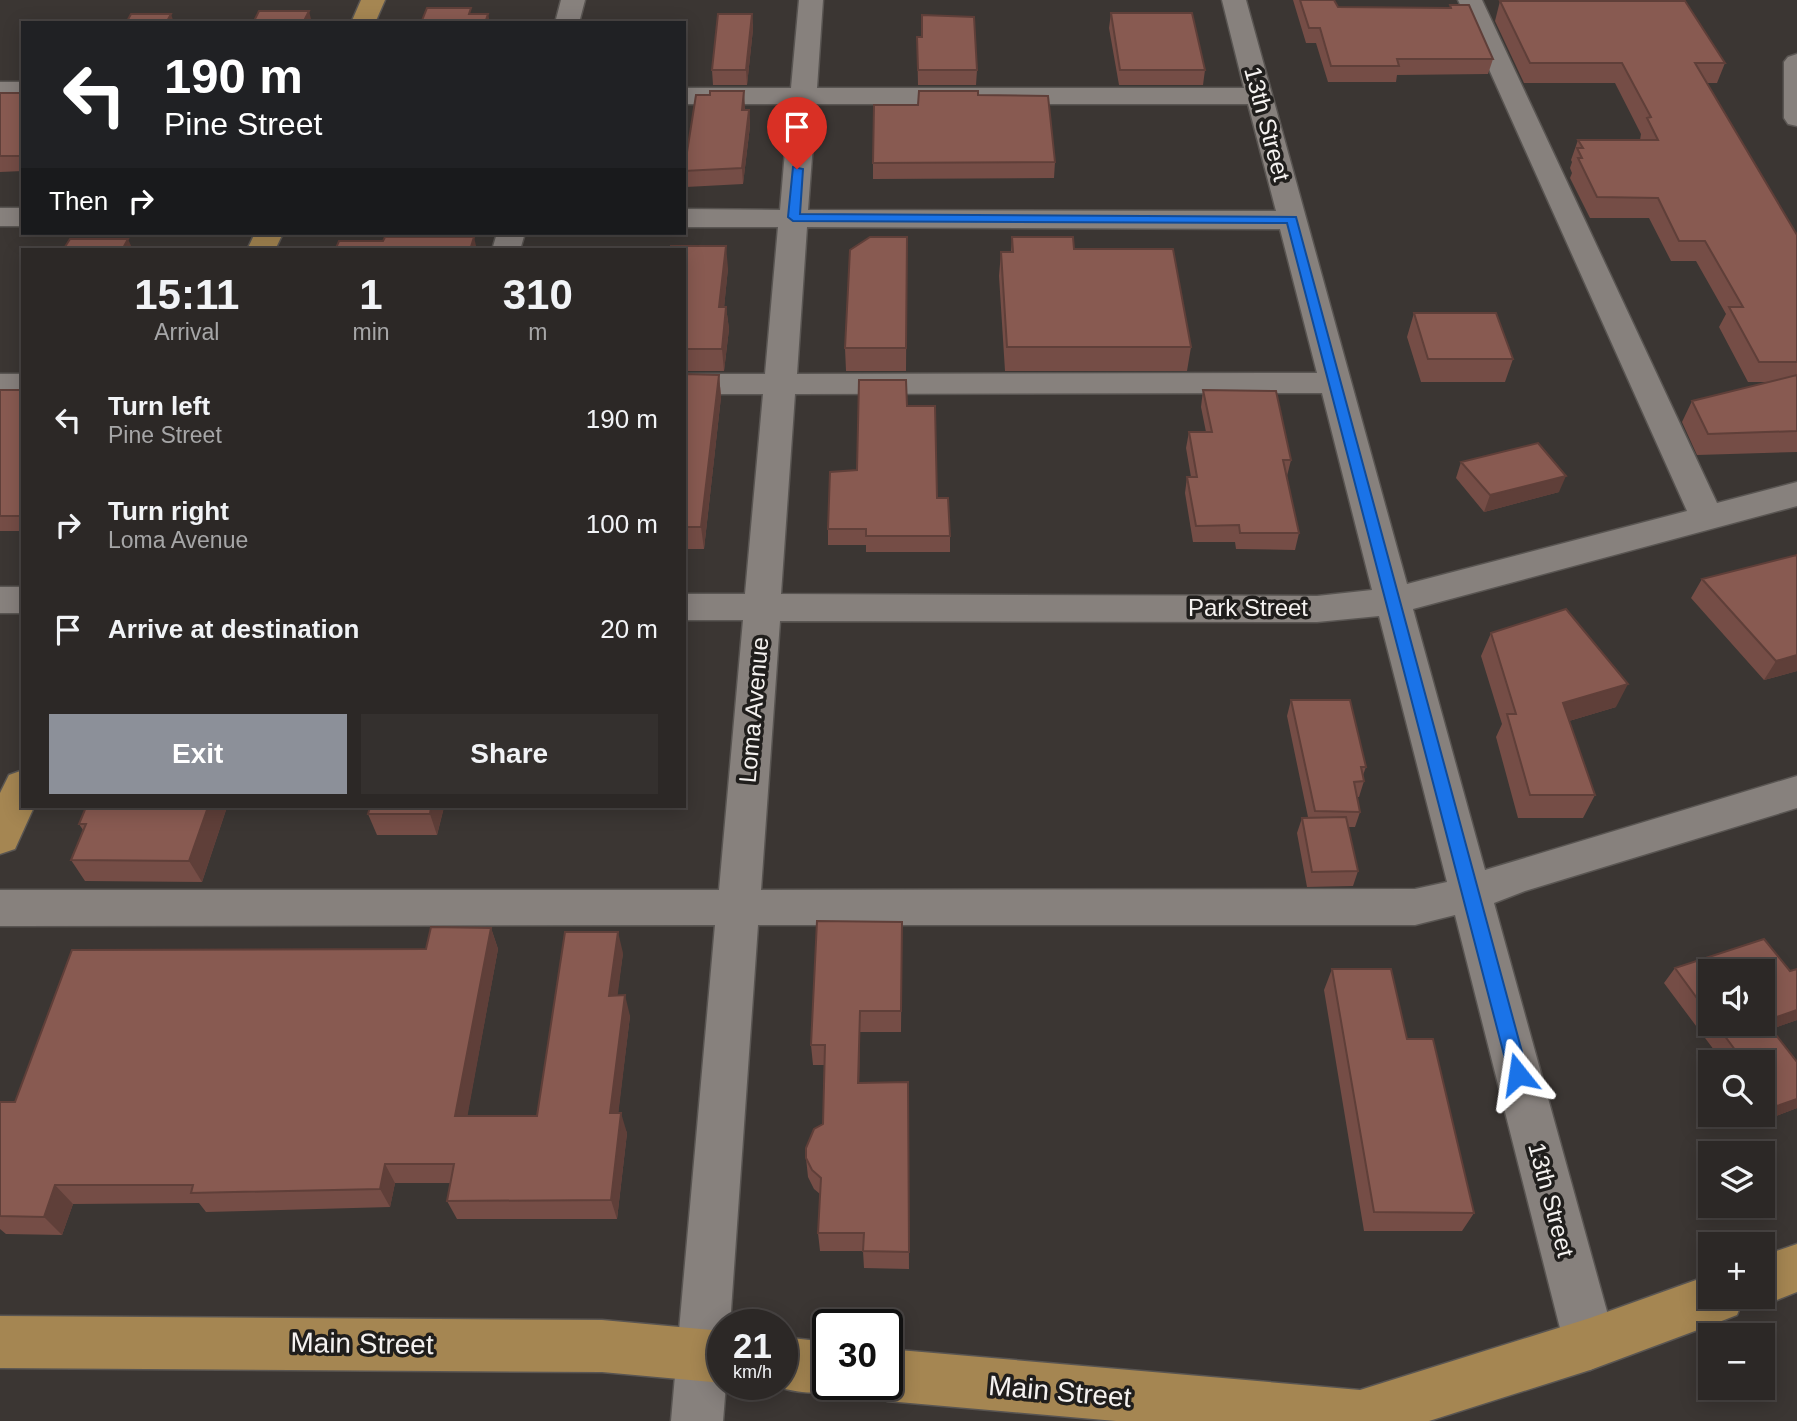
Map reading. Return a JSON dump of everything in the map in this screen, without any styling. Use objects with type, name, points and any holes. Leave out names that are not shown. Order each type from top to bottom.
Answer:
[{"type":"main road","points":[[364,21],[373,0]]},
{"type":"main road","points":[[0,837],[21,790]]},
{"type":"main road","points":[[1775,1276],[1797,1268]]},
{"type":"main road","name":"Main Street","points":[[903,1376],[1352,1418],[1590,1345],[1698,1305]]},
{"type":"main road","name":"Main Street","points":[[0,1342],[602,1346],[707,1355]]},
{"type":"street","points":[[568,21],[573,0]]},
{"type":"street","name":"Loma Avenue","points":[[716,1309],[738,909],[811,0]]},
{"type":"street","name":"13th Street","points":[[1234,0],[1590,1345]]},
{"type":"street","points":[[1470,0],[1707,518]]},
{"type":"street","points":[[1797,62],[1797,118]]},
{"type":"street","points":[[0,90],[21,90]]},
{"type":"street","points":[[686,96],[1259,96]]},
{"type":"street","points":[[0,217],[21,217]]},
{"type":"street","points":[[686,218],[1292,219]]},
{"type":"street","points":[[686,384],[1335,383]]},
{"type":"street","points":[[0,384],[21,384]]},
{"type":"street","name":"Park Street","points":[[686,607],[1317,609],[1393,601],[1797,494]]},
{"type":"street","points":[[0,600],[21,600]]},
{"type":"street","points":[[0,908],[1415,907],[1471,894],[1516,876],[1797,792]]},
{"type":"street","name":"Loma Avenue","points":[[697,1421],[707,1380]]},
{"type":"building","points":[[1300,0],[1334,0],[1338,7],[1451,8],[1450,5],[1469,5],[1493,59],[1397,59],[1399,66],[1331,66],[1320,28],[1309,28]]},
{"type":"building","points":[[1500,1],[1685,1],[1725,63],[1695,63],[1797,235],[1797,362],[1759,362],[1729,307],[1743,307],[1705,241],[1679,241],[1658,198],[1597,197],[1578,158],[1582,158],[1577,148],[1583,148],[1578,140],[1658,140],[1647,118],[1651,117],[1622,63],[1530,63]]},
{"type":"building","points":[[427,8],[471,8],[469,14],[488,14],[486,21],[422,21]]},
{"type":"building","points":[[259,11],[309,11],[304,21],[254,21]]},
{"type":"building","points":[[1111,13],[1192,13],[1205,70],[1120,70]]},
{"type":"building","points":[[131,14],[171,14],[167,21],[127,21]]},
{"type":"building","points":[[718,14],[752,14],[746,70],[712,70]]},
{"type":"building","points":[[922,15],[974,17],[977,70],[918,70],[917,37],[922,37]]},
{"type":"building","points":[[710,91],[744,91],[742,110],[749,110],[742,168],[686,171],[696,95],[710,95]]},
{"type":"building","points":[[919,91],[978,91],[978,95],[1048,96],[1055,162],[873,163],[874,105],[918,105]]},
{"type":"building","points":[[0,93],[21,93],[21,156],[0,156]]},
{"type":"building","points":[[385,237],[474,237],[471,248],[336,248],[339,241],[383,241]]},
{"type":"building","points":[[870,237],[907,237],[906,348],[845,348],[850,250]]},
{"type":"building","points":[[1012,237],[1073,237],[1074,249],[1173,249],[1191,347],[1007,347],[1001,252],[1013,252]]},
{"type":"building","points":[[70,239],[128,239],[123,248],[64,248]]},
{"type":"building","points":[[726,246],[719,307],[726,307],[722,349],[686,349],[686,248],[671,248]]},
{"type":"building","points":[[1414,313],[1496,313],[1513,359],[1428,359]]},
{"type":"building","points":[[686,374],[719,375],[701,527],[686,527]]},
{"type":"building","points":[[1797,375],[1797,431],[1708,434],[1692,401]]},
{"type":"building","points":[[859,380],[906,380],[907,406],[935,406],[937,498],[948,498],[950,536],[866,536],[866,529],[828,529],[830,472],[857,470]]},
{"type":"building","points":[[0,390],[21,390],[21,516],[0,516]]},
{"type":"building","points":[[1203,390],[1276,391],[1291,460],[1283,460],[1299,533],[1240,533],[1239,525],[1196,526],[1187,477],[1197,477],[1189,432],[1212,432]]},
{"type":"building","points":[[1538,443],[1566,476],[1490,495],[1461,462]]},
{"type":"building","points":[[1797,555],[1797,655],[1776,661],[1702,579]]},
{"type":"building","points":[[1566,609],[1628,684],[1563,703],[1595,795],[1530,795],[1507,714],[1516,714],[1491,633]]},
{"type":"building","points":[[1291,700],[1350,700],[1366,767],[1361,767],[1364,781],[1354,782],[1360,812],[1315,811]]},
{"type":"building","points":[[86,808],[208,808],[189,861],[71,860],[86,824],[79,824]]},
{"type":"building","points":[[370,808],[431,808],[430,814],[368,814]]},
{"type":"building","points":[[1346,817],[1358,871],[1312,872],[1302,818]]},
{"type":"building","points":[[817,921],[902,922],[901,1011],[860,1011],[858,1083],[908,1082],[909,1252],[863,1251],[864,1233],[818,1233],[821,1178],[812,1170],[806,1158],[806,1148],[814,1129],[823,1124],[825,1045],[811,1045]]},
{"type":"building","points":[[431,927],[491,928],[455,1116],[537,1116],[565,932],[618,932],[609,996],[625,995],[610,1113],[621,1113],[611,1200],[447,1201],[454,1164],[385,1164],[380,1189],[191,1193],[193,1185],[55,1185],[44,1217],[0,1216],[0,1102],[15,1102],[72,950],[426,949]]},
{"type":"building","points":[[1764,939],[1790,971],[1797,969],[1797,1010],[1775,1018],[1775,959],[1703,959]]},
{"type":"building","points":[[1698,961],[1698,1000],[1675,968]]},
{"type":"building","points":[[1332,969],[1391,969],[1407,1039],[1433,1039],[1474,1213],[1374,1212]]},
{"type":"building","points":[[1775,1034],[1797,1062],[1797,1099],[1777,1106],[1775,1103],[1775,1050],[1735,1050],[1725,1036],[1775,1036]]},
{"type":"route","points":[[797,169],[793,217],[1292,219],[1518,1074]]}]
